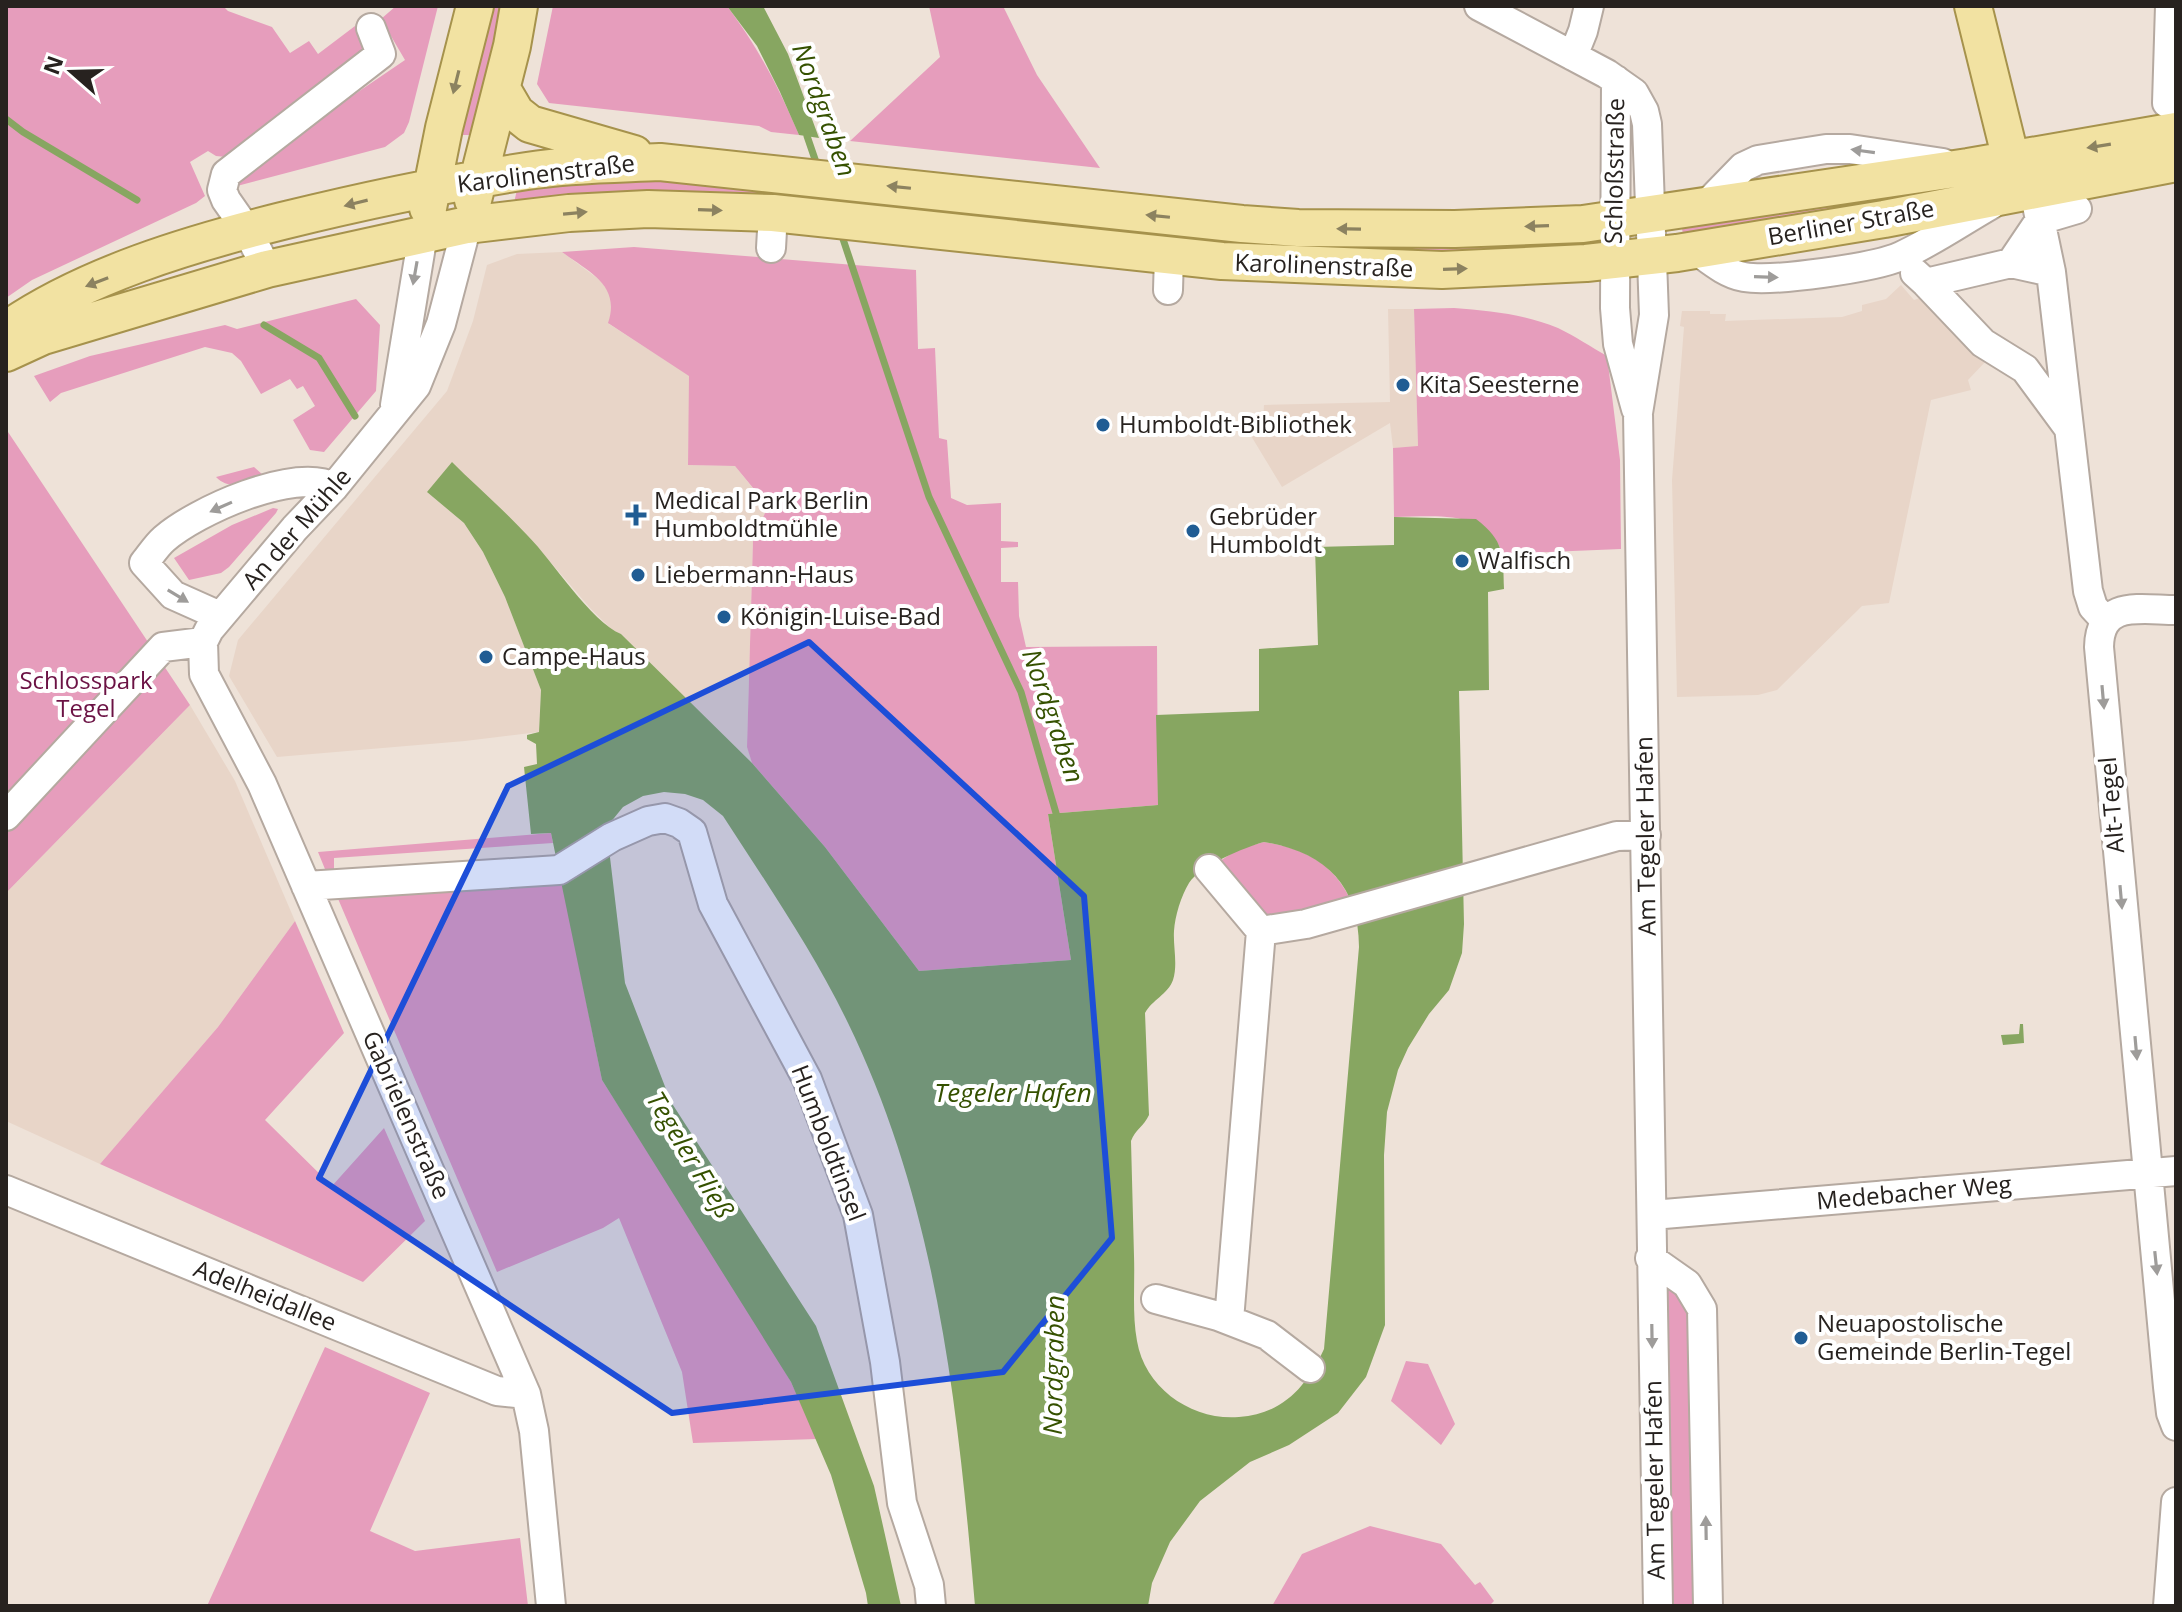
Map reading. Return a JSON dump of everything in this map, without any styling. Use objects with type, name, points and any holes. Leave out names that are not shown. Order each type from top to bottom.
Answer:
[{"type":"main road","points":[[423,234],[475,6]]},
{"type":"main road","points":[[467,225],[502,89],[519,6]]},
{"type":"main road","points":[[1973,6],[2022,192]]},
{"type":"main road","points":[[502,89],[516,113],[530,124],[660,162]]},
{"type":"main road","name":"Berliner Straße","points":[[2022,192],[2171,117]]},
{"type":"main road","name":"Karolinenstraße","points":[[6,330],[26,316],[85,286],[236,233],[384,196],[543,169],[660,162],[1298,228],[1470,228],[1574,225],[1614,220]]},
{"type":"main road","name":"Berliner Straße","points":[[1614,261],[1696,250],[2176,163]]},
{"type":"main road","name":"Berliner Straße","points":[[1614,220],[1968,167],[2022,192]]},
{"type":"main road","name":"Karolinenstraße","points":[[6,353],[43,336],[262,271],[467,225],[614,210],[707,210],[772,230],[809,217],[1036,242],[1168,273],[1222,261],[1442,270],[1614,261]]},
{"type":"street","name":"Schloßstraße","points":[[1479,6],[1616,80],[1634,93],[1647,124],[1651,214]]},
{"type":"street","points":[[1573,56],[1589,6]]},
{"type":"street","points":[[2170,6],[2171,117]]},
{"type":"street","points":[[262,271],[236,233],[222,190],[226,174],[381,54],[371,28]]},
{"type":"street","name":"Schloßstraße","points":[[1614,261],[1616,80]]},
{"type":"street","points":[[2022,192],[2077,209]]},
{"type":"street","points":[[2011,263],[2022,192]]},
{"type":"street","points":[[2022,192],[2051,272],[2088,591],[2093,607],[2105,620],[2118,611],[2176,610]]},
{"type":"street","points":[[1036,242],[1041,203]]},
{"type":"street","name":"Am Tegeler Hafen","points":[[1651,214],[1654,315],[1638,413],[1658,1606]]},
{"type":"street","name":"An der Mühle","points":[[203,642],[220,616],[334,487],[416,386],[441,324],[467,225]]},
{"type":"street","points":[[393,417],[423,234]]},
{"type":"street","name":"Am Tegeler Hafen","points":[[1614,261],[1618,344],[1638,413]]},
{"type":"street","points":[[2051,272],[2011,263],[1920,278],[1983,343],[2025,369],[2069,429]]},
{"type":"street","points":[[410,313],[441,324]]},
{"type":"street","points":[[220,616],[173,595],[144,563],[162,540],[221,506],[269,488],[321,481],[334,487]]},
{"type":"street","name":"Alt-Tegel","points":[[2105,620],[2099,631],[2101,676],[2169,1401],[2176,1426]]},
{"type":"street","points":[[6,816],[163,647],[203,642]]},
{"type":"street","name":"Gabrielenstraße","points":[[203,642],[204,674],[262,784],[526,1394],[534,1431],[551,1606]]},
{"type":"street","name":"Humboldtinsel","points":[[306,886],[559,870],[612,837],[648,821],[665,818],[692,832],[713,904],[807,1079],[858,1215],[885,1362],[902,1503],[929,1585],[931,1606]]},
{"type":"street","points":[[1261,931],[1306,924],[1617,836],[1646,835]]},
{"type":"street","points":[[1209,869],[1261,931],[1229,1320]]},
{"type":"street","name":"Medebacher Weg","points":[[1652,1215],[2176,1171]]},
{"type":"street","name":"Adelheidallee","points":[[6,1190],[497,1391],[526,1394]]},
{"type":"street","name":"Am Tegeler Hafen","points":[[1650,1258],[1687,1284],[1702,1309],[1708,1606]]},
{"type":"street","points":[[1156,1299],[1229,1320],[1267,1335],[1310,1368]]},
{"type":"street","points":[[2156,1606],[2170,1503]]},
{"type":"street","points":[[2168,1606],[2170,1503]]},
{"type":"highlighted area","points":[[809,642],[1084,896],[1112,1238],[1003,1372],[672,1413],[319,1178],[508,786]]},
{"type":"shaded area","name":"Medical Park Berlin Humboldtmühle","points":[[562,252],[601,281],[611,295],[609,324],[690,376],[688,465],[735,466],[768,507],[753,541],[747,746],[752,763],[621,634],[613,631],[590,608],[528,536],[427,492],[464,523],[483,552],[505,597],[541,690],[539,732],[277,757],[229,676],[238,640],[447,391],[473,321],[487,265],[517,254]]},
{"type":"shaded area","points":[[1901,285],[1914,300],[1928,295],[1987,360],[1968,380],[1971,390],[1931,400],[1889,603],[1862,606],[1777,690],[1758,695],[1677,697],[1672,480],[1684,327],[1680,326],[1682,311],[1726,314],[1725,321],[1842,317],[1862,311],[1862,305],[1886,299]]},
{"type":"shaded area","name":"Kita Seesterne","points":[[1388,309],[1414,309],[1418,447],[1393,448],[1390,423],[1282,487],[1242,421],[1263,421],[1264,405],[1390,402]]},
{"type":"shaded area","points":[[190,705],[235,781],[295,921],[218,1027],[100,1164],[6,1121],[6,893]]},
{"type":"green space","points":[[6,6],[223,6],[228,11],[272,27],[290,53],[309,41],[318,54],[355,26],[369,54],[226,157],[208,151],[190,162],[205,196],[196,203],[32,280],[6,298]]},
{"type":"green space","points":[[396,6],[438,6],[404,133],[385,147],[237,186],[237,176],[245,169],[405,60],[381,19]]},
{"type":"green space","points":[[490,6],[507,6],[471,135],[458,135]]},
{"type":"green space","points":[[553,6],[727,6],[767,68],[799,135],[771,132],[759,126],[549,103],[537,84]]},
{"type":"green space","points":[[929,6],[1003,6],[1037,75],[1100,168],[850,141],[940,57]]},
{"type":"green space","points":[[619,176],[801,192],[804,200],[673,192],[514,203],[518,185]]},
{"type":"green space","points":[[1991,177],[1997,183],[1683,235],[1682,228]]},
{"type":"green space","points":[[853,198],[1008,216],[1008,221],[852,205]]},
{"type":"green space","points":[[1071,224],[1576,240],[1576,246],[1450,253],[1208,244],[1072,228]]},
{"type":"green space","points":[[634,247],[916,270],[918,349],[935,348],[939,438],[947,440],[951,498],[967,505],[1001,503],[1001,541],[1018,542],[1018,547],[1001,548],[1001,582],[1018,582],[1019,616],[1026,647],[1157,646],[1158,805],[1048,814],[1071,960],[919,971],[825,847],[752,763],[747,747],[753,541],[768,506],[735,466],[688,465],[689,376],[608,323],[611,310],[606,289],[592,273],[562,252]]},
{"type":"green space","points":[[356,299],[380,325],[376,391],[324,452],[310,450],[293,420],[315,406],[303,386],[297,389],[290,379],[261,394],[241,361],[232,353],[205,347],[61,393],[50,402],[34,376],[90,356],[225,325],[237,329]]},
{"type":"green space","points":[[1454,308],[1507,314],[1546,323],[1607,356],[1620,460],[1621,549],[1503,554],[1495,539],[1471,522],[1442,517],[1394,517],[1393,448],[1418,446],[1414,309]]},
{"type":"green space","name":"Schlosspark Tegel","points":[[6,429],[190,705],[6,893]]},
{"type":"green space","points":[[254,467],[263,475],[261,480],[232,485],[216,477]]},
{"type":"green space","points":[[273,508],[278,509],[276,513],[221,573],[189,580],[174,558],[232,525]]},
{"type":"green space","points":[[551,833],[553,843],[334,858],[334,874],[327,874],[318,852]]},
{"type":"green space","points":[[1264,842],[1293,849],[1317,860],[1337,878],[1352,903],[1259,918],[1214,865],[1238,849]]},
{"type":"green space","points":[[562,880],[602,1080],[760,1328],[791,1382],[817,1439],[693,1443],[682,1372],[619,1218],[603,1228],[497,1272],[336,894]]},
{"type":"green space","points":[[295,921],[344,1033],[265,1120],[332,1186],[384,1128],[425,1221],[363,1282],[100,1164],[218,1027]]},
{"type":"green space","points":[[1672,1285],[1693,1315],[1688,1324],[1691,1519],[1698,1526],[1699,1540],[1691,1547],[1693,1606],[1673,1606],[1667,1316],[1660,1308],[1662,1288]]},
{"type":"green space","points":[[325,1347],[430,1393],[370,1531],[415,1551],[520,1538],[528,1606],[207,1606]]},
{"type":"green space","points":[[1406,1361],[1428,1364],[1455,1424],[1441,1445],[1391,1401]]},
{"type":"green space","points":[[1370,1526],[1441,1544],[1475,1585],[1480,1582],[1494,1601],[1489,1606],[1272,1606],[1302,1554]]},
{"type":"water","points":[[727,6],[763,6],[788,54],[819,138],[799,135],[757,46]]},
{"type":"water","name":"Tegeler Hafen","points":[[452,462],[510,517],[597,617],[621,634],[752,763],[825,847],[919,971],[1071,960],[1048,814],[1158,805],[1156,715],[1259,711],[1259,649],[1318,645],[1315,547],[1394,545],[1394,517],[1476,519],[1492,534],[1502,558],[1504,589],[1488,592],[1489,690],[1459,691],[1462,953],[1449,990],[1429,1014],[1408,1048],[1398,1070],[1387,1112],[1384,1155],[1385,1325],[1366,1377],[1338,1413],[1289,1445],[1250,1462],[1200,1501],[1170,1542],[1152,1583],[1148,1606],[975,1606],[951,1382],[938,1308],[923,1235],[903,1163],[878,1092],[848,1023],[820,970],[723,816],[703,800],[685,794],[664,792],[643,796],[623,807],[610,823],[609,849],[625,983],[671,1102],[816,1326],[874,1486],[901,1606],[868,1606],[831,1475],[791,1382],[602,1080],[551,833],[531,834],[524,767],[537,764],[536,744],[527,739],[527,735],[539,732],[541,690],[505,597],[483,552],[464,523],[427,492]],"holes":[[[1264,842],[1285,847],[1320,863],[1345,889],[1353,905],[1359,947],[1324,1349],[1310,1375],[1281,1404],[1255,1415],[1222,1417],[1189,1407],[1161,1387],[1150,1374],[1137,1341],[1131,1141],[1149,1115],[1145,1013],[1173,980],[1175,925],[1189,883],[1213,864],[1246,848]]]},
{"type":"water","points":[[2020,1024],[2023,1024],[2024,1043],[2003,1045],[2001,1035],[2019,1034]]},
{"type":"waterway","name":"Tegeler Fließ","points":[[6,119],[137,200]]},
{"type":"waterway","name":"Nordgraben","points":[[807,136],[818,168]]},
{"type":"waterway","name":"Nordgraben","points":[[841,233],[929,497],[1021,692],[1058,820]]},
{"type":"waterway","name":"Tegeler Fließ","points":[[264,325],[319,358],[355,416]]},
{"type":"place","name":"Kita Seesterne","points":[[1403,385]]},
{"type":"place","name":"Humboldt-Bibliothek","points":[[1103,425]]},
{"type":"place","name":"Medical Park Berlin Humboldtmühle","points":[[636,515]]},
{"type":"place","name":"Gebrüder Humboldt","points":[[1193,531]]},
{"type":"place","name":"Walfisch","points":[[1462,561]]},
{"type":"place","name":"Liebermann-Haus","points":[[638,575]]},
{"type":"place","name":"Königin-Luise-Bad","points":[[724,617]]},
{"type":"place","name":"Campe-Haus","points":[[486,657]]},
{"type":"place","name":"Neuapostolische Gemeinde Berlin-Tegel","points":[[1801,1338]]}]
